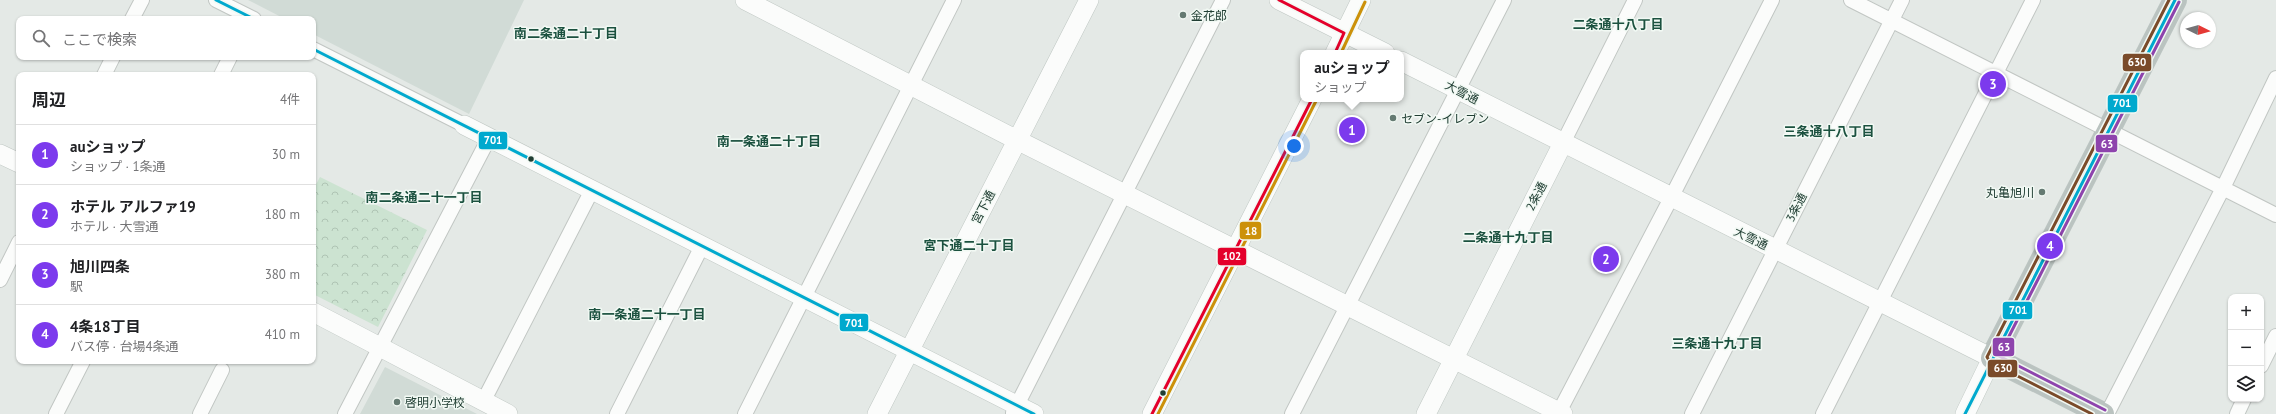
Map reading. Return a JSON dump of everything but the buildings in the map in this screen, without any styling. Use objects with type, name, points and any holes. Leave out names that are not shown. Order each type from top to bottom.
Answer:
[{"type":"highway","points":[[1992,358],[2110,130],[2175,0]]},
{"type":"highway","name":"大雪通","points":[[1992,358],[2102,414]]},
{"type":"street","points":[[134,16],[142,0]]},
{"type":"street","points":[[216,0],[248,16]]},
{"type":"street","points":[[745,0],[1017,140],[1560,413],[1772,0]]},
{"type":"street","points":[[745,414],[954,0]]},
{"type":"street","name":"宮下通","points":[[877,414],[1089,0]]},
{"type":"street","points":[[1015,410],[1224,0]]},
{"type":"street","points":[[1279,0],[1379,50]]},
{"type":"street","points":[[1336,50],[1361,0]]},
{"type":"street","points":[[1292,414],[1504,0]]},
{"type":"street","name":"2条通","points":[[1426,414],[1635,0]]},
{"type":"street","points":[[1851,0],[2276,215]]},
{"type":"street","name":"3条通","points":[[1692,414],[1902,0]]},
{"type":"street","points":[[1823,414],[2033,0]]},
{"type":"street","points":[[316,51],[910,350],[1015,410],[1034,414]]},
{"type":"street","points":[[106,72],[112,60]]},
{"type":"street","points":[[222,72],[228,60]]},
{"type":"street","name":"大雪通","points":[[1404,62],[1879,303],[1992,358]]},
{"type":"street","points":[[2106,414],[2223,188],[2276,78]]},
{"type":"street","points":[[1152,414],[1310,102]]},
{"type":"street","points":[[345,414],[379,346],[489,138]]},
{"type":"street","points":[[0,154],[16,162]]},
{"type":"street","points":[[483,402],[592,190]]},
{"type":"street","points":[[617,414],[702,246]]},
{"type":"street","points":[[0,280],[16,248]]},
{"type":"street","points":[[316,314],[508,414]]},
{"type":"street","points":[[2264,360],[2276,336]]},
{"type":"street","points":[[1965,414],[1992,358]]},
{"type":"street","points":[[56,414],[81,364]]},
{"type":"street","points":[[200,414],[222,370]]},
{"type":"street","points":[[2237,414],[2243,402]]},
{"type":"shaded area","points":[[248,0],[524,0],[469,114],[316,36],[316,16],[279,16]]},
{"type":"shaded area","points":[[385,367],[477,414],[360,414]]},
{"type":"green space","points":[[320,177],[427,230],[378,327],[316,296],[316,184]]},
{"type":"transit line","name":"701","points":[[216,0],[248,16]]},
{"type":"transit line","name":"102","points":[[1279,0],[1344,33],[1336,50]]},
{"type":"transit line","name":"630","points":[[2092,414],[1990,362],[1987,357],[2169,0]]},
{"type":"transit line","name":"701","points":[[1965,414],[2175,0]]},
{"type":"transit line","name":"18","points":[[1342,50],[1365,2]]},
{"type":"transit line","name":"63","points":[[2105,410],[1999,356],[2179,2]]},
{"type":"transit line","name":"701","points":[[316,51],[1034,414]]},
{"type":"transit line","name":"102","points":[[1152,414],[1310,102]]},
{"type":"transit line","name":"18","points":[[1158,414],[1315,102]]},
{"type":"place","name":"金花郎","points":[[1183,15]]},
{"type":"place","name":"旭川四条","points":[[1993,84]]},
{"type":"place","name":"セブン-イレブン","points":[[1393,118]]},
{"type":"place","name":"auショップ","points":[[1352,130]]},
{"type":"place","name":"丸亀旭川","points":[[2042,192]]},
{"type":"place","name":"4条18丁目","points":[[2050,246]]},
{"type":"place","name":"ホテル アルファ19","points":[[1606,259]]},
{"type":"place","name":"啓明小学校","points":[[397,402]]},
{"type":"district","name":"二条通十八丁目","points":[[1618,24]]},
{"type":"district","name":"南二条通二十丁目","points":[[566,33]]},
{"type":"district","name":"三条通十八丁目","points":[[1829,131]]},
{"type":"district","name":"南一条通二十丁目","points":[[769,141]]},
{"type":"district","name":"南二条通二十一丁目","points":[[424,197]]},
{"type":"district","name":"二条通十九丁目","points":[[1508,237]]},
{"type":"district","name":"宮下通二十丁目","points":[[969,245]]},
{"type":"district","name":"南一条通二十一丁目","points":[[647,314]]},
{"type":"district","name":"三条通十九丁目","points":[[1717,343]]}]
